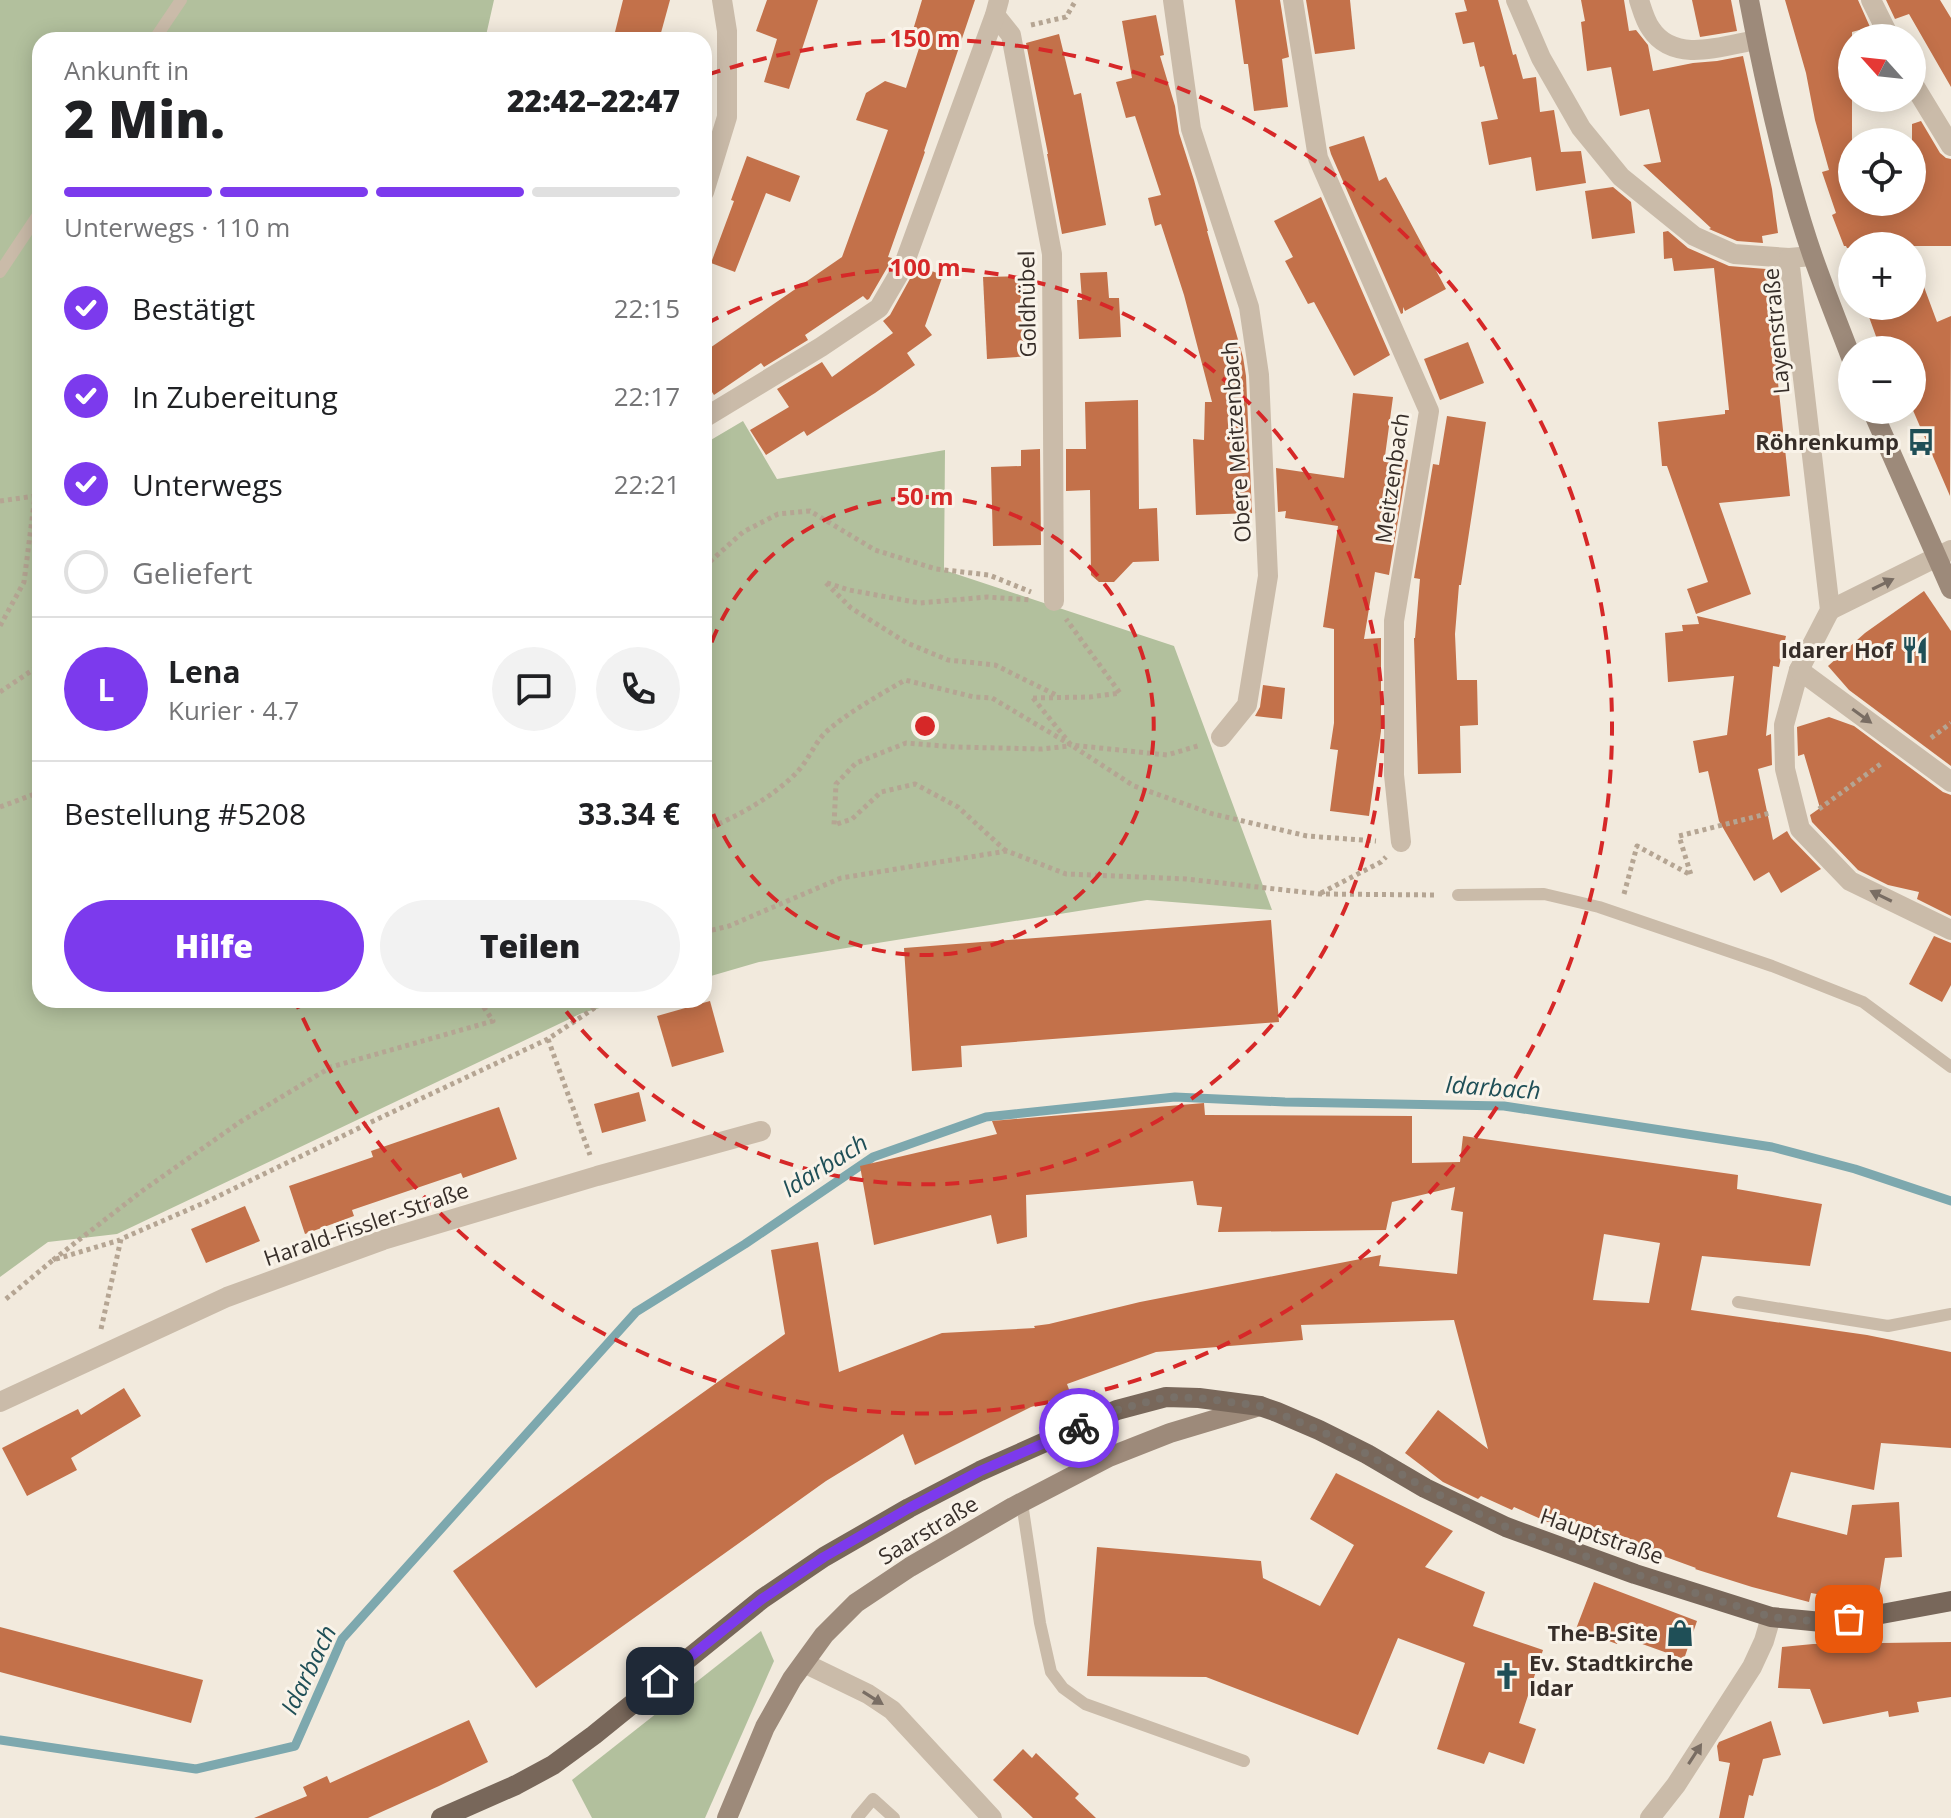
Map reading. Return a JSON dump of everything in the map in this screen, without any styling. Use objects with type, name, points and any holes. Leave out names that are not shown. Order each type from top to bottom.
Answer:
[{"type":"main road","name":"Hauptstraße","points":[[441,1818],[553,1765],[762,1599],[812,1565],[909,1508],[980,1471],[1117,1410],[1166,1397],[1260,1406],[1343,1442],[1425,1488],[1506,1527],[1635,1574],[1771,1617],[1822,1622],[1951,1601]]},
{"type":"street","points":[[712,166],[727,117],[727,31],[722,0]]},
{"type":"street","name":"Obere Meitzenbach","points":[[1173,0],[1191,129],[1249,307],[1259,375],[1268,576],[1247,705],[1221,737]]},
{"type":"street","name":"Meitzenbach","points":[[1293,0],[1318,158],[1429,411],[1394,621],[1394,775],[1401,842]]},
{"type":"street","points":[[1516,0],[1541,58],[1581,128],[1621,177],[1694,236],[1734,254],[1789,258]]},
{"type":"street","points":[[1639,0],[1651,30],[1670,47],[1696,50],[1756,40]]},
{"type":"street","name":"Layenstraße","points":[[1749,0],[1791,185],[1812,256],[1843,336]]},
{"type":"street","points":[[1871,0],[1883,24]]},
{"type":"street","points":[[712,413],[879,308],[903,267],[1001,15]]},
{"type":"street","name":"Goldhübel","points":[[1001,15],[1011,35],[1052,254],[1054,601]]},
{"type":"street","points":[[1926,105],[1951,146]]},
{"type":"street","name":"Layenstraße","points":[[1812,256],[1789,258],[1830,610]]},
{"type":"street","points":[[1879,424],[1944,554],[1951,589]]},
{"type":"street","points":[[1944,554],[1830,610],[1799,670],[1784,725],[1785,769],[1800,829],[1850,881],[1951,930]]},
{"type":"street","points":[[1799,670],[1951,782]]},
{"type":"street","name":"Harald-Fissler-Straße","points":[[0,1402],[227,1297],[383,1240],[761,1131]]},
{"type":"street","name":"Saarstraße","points":[[727,1818],[765,1727],[792,1679],[824,1635],[856,1603],[910,1567],[1109,1457],[1137,1445],[1260,1406]]},
{"type":"street","points":[[1650,1818],[1676,1785],[1752,1667],[1771,1617]]},
{"type":"street","points":[[804,1663],[868,1694],[892,1710],[992,1818]]},
{"type":"lane","points":[[159,32],[181,0]]},
{"type":"lane","points":[[0,272],[32,224]]},
{"type":"lane","points":[[1458,895],[1544,894],[1619,914],[1772,966],[1863,1002],[1951,1067]]},
{"type":"lane","points":[[1738,1302],[1888,1326],[1951,1314]]},
{"type":"lane","points":[[1022,1503],[1040,1623],[1051,1672],[1063,1688],[1085,1704],[1244,1761]]},
{"type":"lane","points":[[857,1818],[873,1799],[894,1818]]},
{"type":"path","points":[[1001,15],[1066,17],[1076,0]]},
{"type":"path","points":[[0,501],[32,496]]},
{"type":"path","points":[[712,560],[743,532],[778,514],[810,511],[875,550],[936,569],[989,575],[1054,601],[1120,693],[1033,698],[1071,745]]},
{"type":"path","points":[[0,626],[24,582],[32,519]]},
{"type":"path","points":[[1054,601],[987,597],[920,603],[826,583],[851,608],[907,643],[948,660],[995,665],[1058,696]]},
{"type":"path","points":[[0,692],[32,670]]},
{"type":"path","points":[[712,827],[773,793],[798,771],[824,733],[905,680],[974,697],[992,698],[1134,786],[1213,814],[1307,836],[1401,842]]},
{"type":"path","points":[[1221,737],[1167,755],[1071,745],[1042,749],[906,743],[856,763],[836,784],[834,825],[852,819],[881,792],[915,784],[958,807],[1007,851],[1066,874],[1186,879],[1320,894],[1458,895]]},
{"type":"path","points":[[1619,914],[1637,846],[1691,875],[1679,836],[1797,815],[1904,747]]},
{"type":"path","points":[[0,807],[32,795]]},
{"type":"path","points":[[1320,894],[1381,862],[1401,842]]},
{"type":"path","points":[[712,930],[729,926],[841,878],[1007,851]]},
{"type":"path","points":[[6,1299],[142,1191],[240,1122],[331,1067],[493,1021],[484,1008]]},
{"type":"path","points":[[53,1260],[121,1239],[206,1202],[548,1039],[594,1008]]},
{"type":"path","points":[[548,1039],[597,1176]]},
{"type":"path","points":[[95,1358],[121,1239]]},
{"type":"green space","points":[[0,0],[494,0],[487,32],[32,32],[32,1008],[600,1008],[582,1013],[117,1234],[48,1242],[0,1277]]},
{"type":"green space","points":[[743,421],[777,479],[945,450],[944,570],[1174,646],[1272,910],[1147,900],[759,962],[712,976],[712,439]]},
{"type":"green space","points":[[761,1631],[774,1661],[705,1818],[592,1818],[572,1780]]},
{"type":"building","points":[[623,0],[670,0],[661,32],[615,32]]},
{"type":"building","points":[[767,0],[818,0],[789,89],[764,82],[777,39],[756,31]]},
{"type":"building","points":[[922,0],[975,0],[888,257],[892,258],[891,261],[869,299],[863,296],[805,335],[808,340],[764,367],[761,363],[714,395],[712,346],[842,257],[888,130],[856,120],[866,93],[885,81],[906,88],[924,33],[913,30]]},
{"type":"building","points":[[1235,0],[1280,0],[1289,57],[1282,59],[1288,107],[1254,111]]},
{"type":"building","points":[[1306,0],[1350,0],[1355,49],[1315,54]]},
{"type":"building","points":[[1464,0],[1498,0],[1523,79],[1536,77],[1540,112],[1554,110],[1561,152],[1581,151],[1586,183],[1536,191],[1531,157],[1489,165],[1481,122],[1498,119],[1484,66],[1480,67],[1474,42],[1463,44],[1455,13],[1467,11]]},
{"type":"building","points":[[1581,0],[1624,0],[1629,31],[1636,30],[1648,45],[1653,71],[1743,56],[1772,189],[1778,233],[1762,236],[1763,243],[1737,241],[1709,229],[1643,165],[1661,162],[1649,109],[1620,116],[1611,67],[1587,71]]},
{"type":"building","points":[[1692,0],[1731,0],[1737,31],[1700,37]]},
{"type":"building","points":[[1785,0],[1858,0],[1869,24],[1838,24],[1838,112],[1852,112],[1852,128],[1838,128],[1838,216],[1926,216],[1926,129],[1940,153],[1951,159],[1951,246],[1926,246],[1926,232],[1839,232],[1832,215],[1836,213],[1822,172],[1829,170]]},
{"type":"building","points":[[1886,0],[1940,0],[1951,18],[1951,87],[1926,44],[1926,24],[1915,24],[1909,14],[1895,19]]},
{"type":"building","points":[[1156,15],[1164,55],[1160,56],[1175,106],[1179,133],[1243,357],[1252,513],[1196,515],[1193,439],[1204,440],[1205,402],[1212,402],[1184,295],[1161,224],[1155,226],[1148,198],[1161,195],[1135,116],[1126,118],[1116,82],[1132,78],[1122,21]]},
{"type":"building","points":[[1059,34],[1074,95],[1081,93],[1106,225],[1062,234],[1026,43]]},
{"type":"building","points":[[1921,121],[1925,128],[1912,128],[1912,124]]},
{"type":"building","points":[[1364,136],[1379,181],[1386,177],[1446,289],[1405,311],[1403,307],[1401,314],[1329,147]]},
{"type":"building","points":[[747,156],[800,176],[790,202],[766,193],[735,272],[712,263],[734,201],[731,200]]},
{"type":"building","points":[[1613,187],[1631,202],[1635,233],[1592,239],[1585,191]]},
{"type":"building","points":[[1321,197],[1390,355],[1354,376],[1314,302],[1308,304],[1285,261],[1293,257],[1274,221]]},
{"type":"building","points":[[1668,231],[1688,248],[1729,266],[1766,269],[1790,496],[1719,503],[1751,594],[1696,614],[1687,589],[1708,582],[1667,466],[1662,466],[1658,422],[1725,414],[1725,410],[1729,410],[1714,268],[1674,271],[1672,258],[1664,259],[1663,232]]},
{"type":"building","points":[[917,266],[943,275],[925,326],[932,335],[907,353],[915,365],[807,436],[804,431],[766,455],[750,430],[789,407],[777,389],[822,362],[832,377],[893,333],[883,321],[890,315]]},
{"type":"building","points":[[1107,272],[1109,298],[1119,298],[1121,337],[1079,339],[1077,300],[1082,300],[1080,273]]},
{"type":"building","points":[[1025,276],[1031,356],[987,359],[983,277]]},
{"type":"building","points":[[1926,292],[1937,322],[1951,316],[1950,496],[1919,424],[1926,424],[1926,336],[1876,336],[1870,320],[1926,320]]},
{"type":"building","points":[[1468,342],[1484,383],[1440,400],[1424,359]]},
{"type":"building","points":[[1353,393],[1393,397],[1385,456],[1408,460],[1389,575],[1375,572],[1364,639],[1381,638],[1381,731],[1369,816],[1330,811],[1338,750],[1330,749],[1334,723],[1334,629],[1323,627],[1338,526],[1285,518],[1286,511],[1278,512],[1276,468],[1344,478]]},
{"type":"building","points":[[1138,400],[1139,509],[1157,508],[1159,561],[1133,562],[1114,582],[1099,582],[1091,575],[1090,490],[1066,491],[1066,449],[1086,449],[1085,402]]},
{"type":"building","points":[[1447,416],[1486,422],[1459,585],[1455,634],[1457,680],[1477,680],[1478,725],[1460,726],[1461,773],[1418,774],[1414,638],[1420,579],[1414,578],[1433,464],[1439,465]]},
{"type":"building","points":[[1040,449],[1041,545],[993,546],[991,467],[1021,466],[1021,450]]},
{"type":"building","name":"Idarer Hof","points":[[1924,591],[1951,631],[1951,766],[1849,690],[1828,666],[1865,633]]},
{"type":"building","points":[[1697,616],[1786,636],[1779,667],[1773,666],[1766,736],[1771,734],[1772,765],[1758,769],[1773,840],[1787,831],[1821,869],[1781,893],[1769,872],[1754,881],[1719,821],[1708,771],[1699,773],[1693,741],[1727,735],[1734,676],[1668,682],[1665,633],[1683,631],[1682,625],[1699,624]]},
{"type":"building","points":[[1263,685],[1285,688],[1282,719],[1255,716],[1260,707]]},
{"type":"building","points":[[1829,717],[1854,726],[1951,795],[1951,916],[1917,899],[1919,892],[1888,885],[1858,870],[1812,822],[1810,815],[1820,808],[1804,754],[1798,756],[1797,727]]},
{"type":"building","points":[[1271,920],[1279,1022],[961,1046],[962,1067],[912,1071],[904,948]]},
{"type":"building","points":[[1934,936],[1951,943],[1951,985],[1942,1002],[1909,984]]},
{"type":"building","points":[[685,1008],[712,1008],[724,1052],[672,1067],[657,1016]]},
{"type":"building","points":[[639,1092],[646,1121],[602,1133],[594,1104]]},
{"type":"building","points":[[1204,1103],[1205,1115],[1412,1116],[1412,1163],[1460,1162],[1463,1136],[1738,1175],[1737,1189],[1822,1204],[1810,1266],[1702,1256],[1691,1310],[1867,1335],[1951,1352],[1951,1448],[1881,1443],[1874,1490],[1791,1472],[1777,1517],[1847,1535],[1852,1505],[1899,1502],[1902,1557],[1885,1558],[1878,1601],[1869,1603],[1811,1593],[1809,1602],[1695,1569],[1564,1520],[1561,1528],[1514,1507],[1512,1510],[1481,1496],[1478,1499],[1443,1482],[1405,1453],[1438,1410],[1488,1449],[1454,1320],[1301,1325],[1303,1340],[1156,1352],[1067,1384],[1071,1395],[1031,1407],[915,1465],[903,1434],[826,1481],[536,1688],[453,1571],[785,1334],[771,1250],[818,1242],[839,1372],[942,1333],[1035,1328],[1140,1302],[1381,1255],[1379,1266],[1457,1274],[1463,1212],[1451,1210],[1455,1187],[1392,1202],[1386,1230],[1218,1232],[1222,1207],[1197,1205],[1193,1181],[1026,1195],[1027,1237],[997,1244],[991,1215],[874,1245],[860,1166],[997,1134],[992,1121]],"holes":[[[1604,1234],[1660,1243],[1649,1303],[1593,1300]]]},
{"type":"building","points":[[499,1107],[517,1159],[463,1178],[461,1173],[352,1210],[354,1216],[305,1234],[289,1186],[373,1157],[371,1151]]},
{"type":"building","points":[[245,1206],[260,1241],[206,1263],[191,1229]]},
{"type":"building","points":[[124,1388],[141,1416],[71,1458],[77,1470],[27,1496],[2,1448],[78,1409],[81,1415]]},
{"type":"building","points":[[1336,1473],[1453,1531],[1425,1567],[1485,1592],[1473,1626],[1543,1650],[1519,1723],[1536,1729],[1524,1764],[1489,1752],[1484,1764],[1437,1749],[1465,1663],[1398,1638],[1358,1735],[1206,1677],[1087,1676],[1097,1547],[1261,1561],[1263,1578],[1320,1606],[1354,1545],[1310,1519]]},
{"type":"building","points":[[1594,1582],[1697,1621],[1684,1659],[1620,1636],[1617,1644],[1576,1629]]},
{"type":"building","points":[[0,1627],[203,1680],[191,1723],[0,1672]]},
{"type":"building","points":[[1951,1642],[1951,1697],[1917,1702],[1919,1712],[1889,1717],[1888,1711],[1823,1724],[1810,1689],[1778,1688],[1782,1647]]},
{"type":"building","points":[[469,1720],[488,1762],[439,1786],[368,1818],[254,1818],[307,1796],[303,1787],[327,1776],[330,1783]]},
{"type":"building","points":[[1771,1721],[1781,1755],[1763,1759],[1744,1818],[1719,1818],[1730,1763],[1719,1761],[1719,1742]]},
{"type":"building","points":[[1023,1749],[1032,1758],[1036,1753],[1079,1794],[1075,1798],[1096,1818],[1033,1818],[993,1780]]},
{"type":"waterway","name":"Idarbach","points":[[0,1740],[196,1769],[295,1746],[342,1639],[636,1312],[745,1244],[873,1157],[986,1117],[1175,1097],[1504,1106],[1772,1147],[1855,1169],[1951,1201]]},
{"type":"way so far","points":[[1079,1428],[1117,1410],[1166,1397],[1260,1406],[1319,1430],[1425,1488],[1532,1537],[1771,1617],[1822,1622],[1849,1619]]},
{"type":"place","name":"Röhrenkump","points":[[1921,442]]},
{"type":"place","name":"Idarer Hof","points":[[1915,650]]},
{"type":"place","name":"The-B-Site","points":[[1680,1633]]},
{"type":"place","name":"Ev. Stadtkirche Idar","points":[[1507,1676]]},
{"type":"route","points":[[660,1681],[762,1599],[824,1557],[980,1471],[1079,1428]]}]
